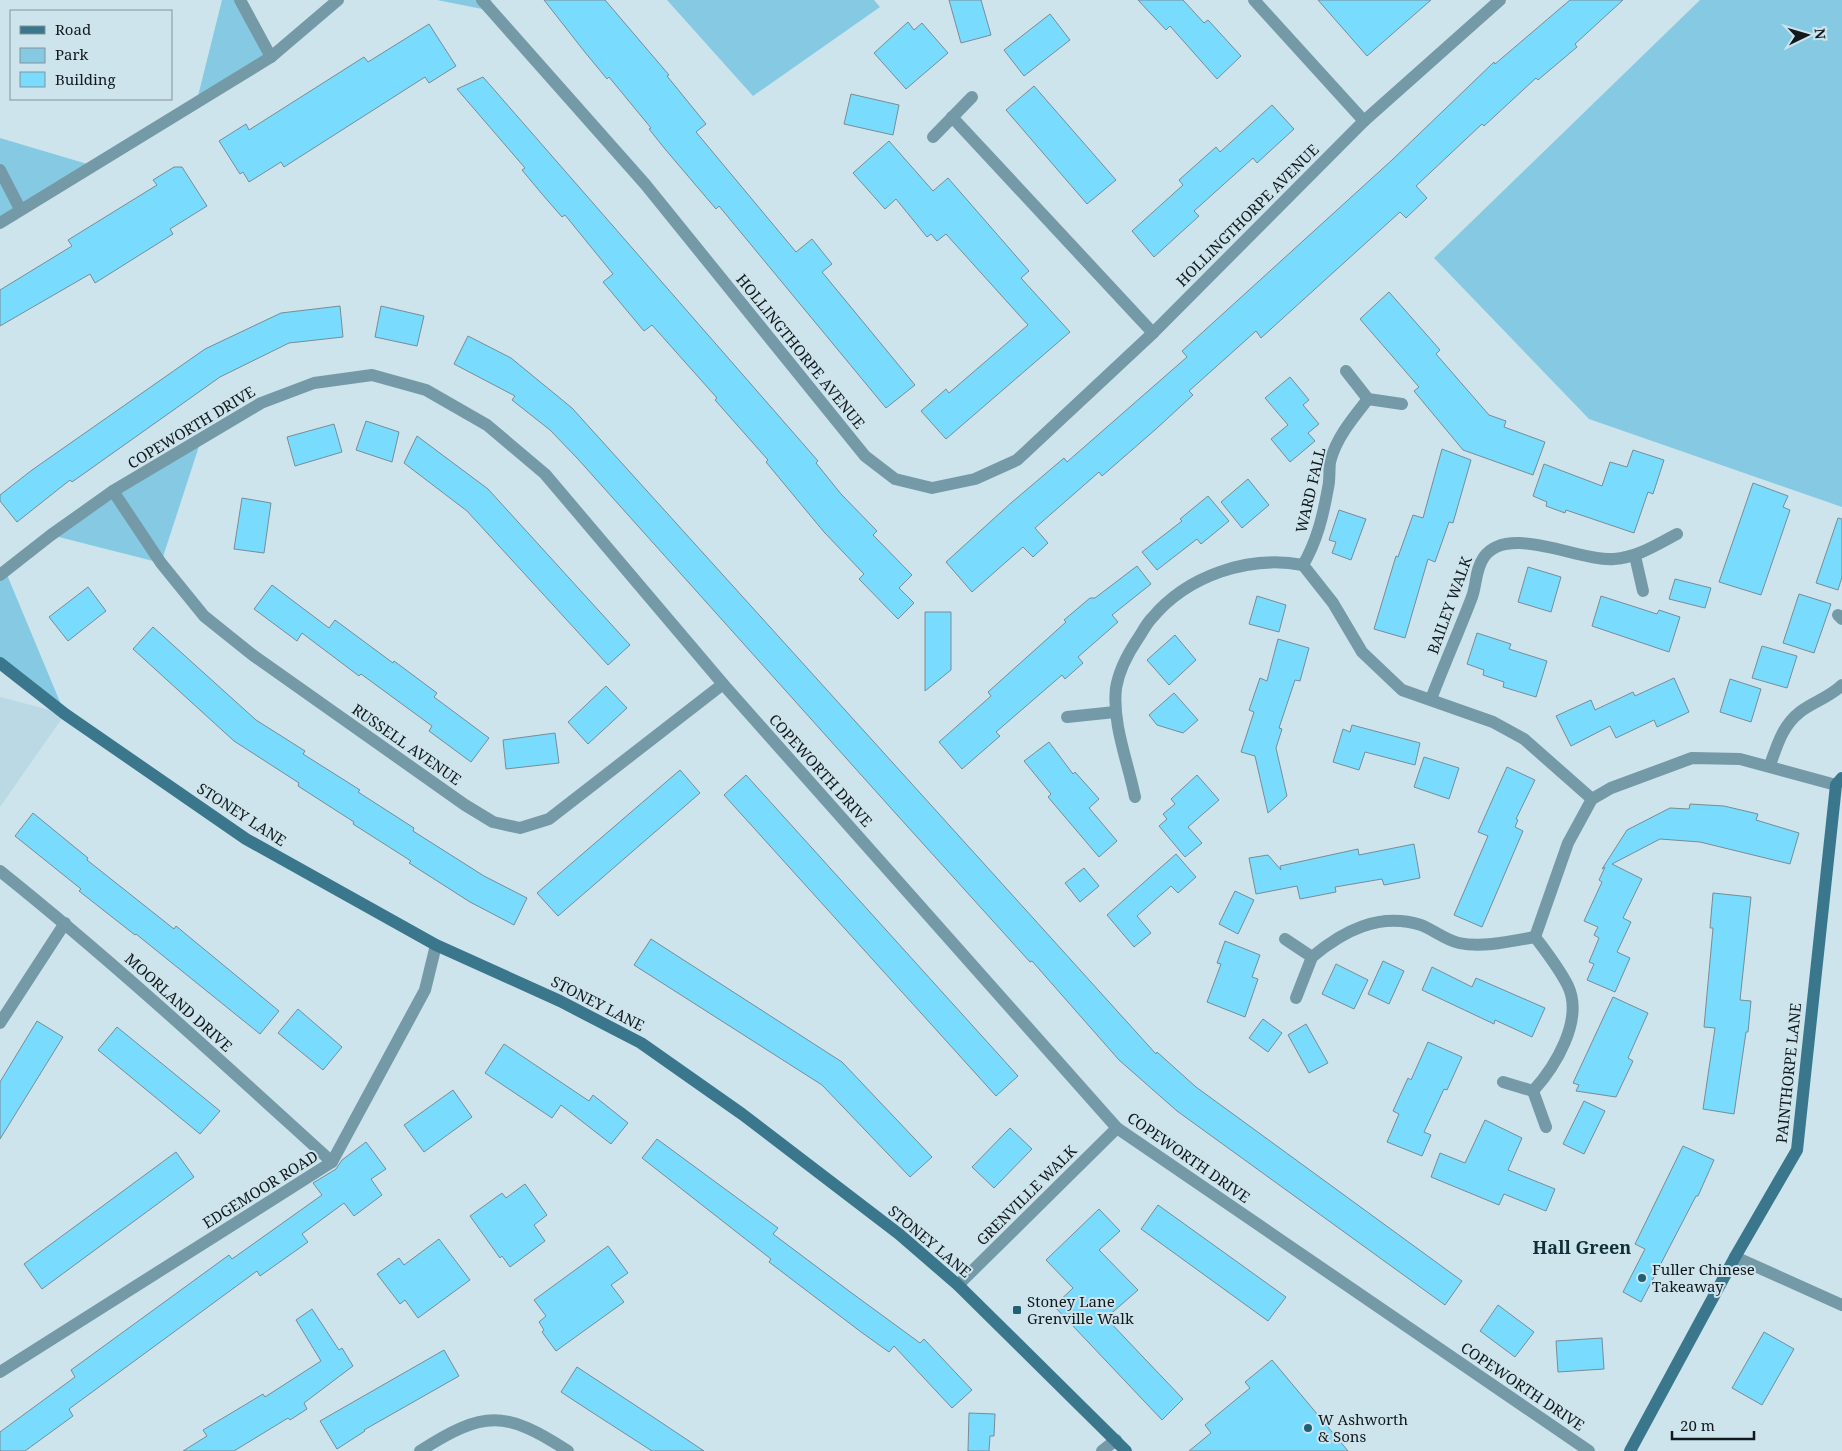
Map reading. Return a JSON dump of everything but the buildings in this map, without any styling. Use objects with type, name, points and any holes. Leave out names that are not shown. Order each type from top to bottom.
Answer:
[{"type":"street","points":[[240,0],[272,57]]},
{"type":"street","points":[[0,223],[20,209],[272,57],[338,0]]},
{"type":"street","name":"HOLLINGTHORPE AVENUE","points":[[482,0],[645,184],[865,456],[895,479],[932,488],[975,479],[1017,460],[1153,332],[1364,121],[1500,0]]},
{"type":"street","points":[[1254,0],[1364,121]]},
{"type":"street","points":[[933,137],[972,97]]},
{"type":"street","points":[[952,117],[1153,332]]},
{"type":"street","points":[[0,170],[20,209]]},
{"type":"street","points":[[1346,371],[1368,399],[1402,404]]},
{"type":"street","name":"COPEWORTH DRIVE","points":[[0,575],[51,534],[114,491],[261,403],[314,383],[372,375],[426,390],[487,425],[545,474],[723,684],[1117,1128],[1589,1451]]},
{"type":"street","name":"WARD FALL","points":[[1303,565],[1313,547],[1320,528],[1328,486],[1330,462],[1339,440],[1368,399]]},
{"type":"street","name":"RUSSELL AVENUE","points":[[114,491],[161,563],[204,616],[254,656],[465,805],[493,822],[520,828],[550,820],[723,684]]},
{"type":"street","name":"BAILEY WALK","points":[[1431,699],[1474,592],[1476,572],[1485,556],[1500,546],[1520,542],[1587,557],[1612,559],[1635,556],[1677,534]]},
{"type":"street","points":[[1635,556],[1643,591]]},
{"type":"street","points":[[1135,797],[1115,712],[1116,688],[1123,664],[1152,618],[1196,582],[1223,570],[1281,561],[1303,565],[1333,603],[1362,652],[1402,690],[1493,722],[1524,739],[1592,799]]},
{"type":"street","name":"STONEY LANE","points":[[0,663],[65,714],[246,839],[436,945],[560,1001],[641,1043],[742,1114],[899,1234],[958,1285],[1126,1451]]},
{"type":"street","points":[[1770,766],[1779,739],[1788,723],[1800,712],[1842,685]]},
{"type":"street","points":[[1067,717],[1115,712]]},
{"type":"street","points":[[1535,937],[1568,842],[1592,799],[1611,788],[1692,758],[1740,759],[1839,782]]},
{"type":"street","name":"PAINTHORPE LANE","points":[[1630,1451],[1735,1257],[1797,1150],[1839,782]]},
{"type":"street","name":"MOORLAND DRIVE","points":[[0,871],[65,923],[173,1017],[332,1162]]},
{"type":"street","points":[[1296,998],[1312,957],[1338,937],[1355,928],[1399,920],[1422,926],[1459,943],[1486,944],[1535,937]]},
{"type":"street","points":[[0,1023],[65,923]]},
{"type":"street","points":[[1533,1092],[1548,1075],[1559,1056],[1567,1036],[1572,1010],[1569,987],[1535,937]]},
{"type":"street","points":[[1285,939],[1312,957]]},
{"type":"street","name":"EDGEMOOR ROAD","points":[[0,1372],[332,1162],[425,990],[436,945]]},
{"type":"street","points":[[1503,1082],[1533,1092]]},
{"type":"street","points":[[1533,1092],[1546,1127]]},
{"type":"street","name":"GRENVILLE WALK","points":[[958,1285],[1117,1128]]},
{"type":"street","points":[[1735,1257],[1842,1306]]},
{"type":"street","points":[[420,1451],[461,1426],[502,1420],[521,1424],[568,1451]]},
{"type":"street","points":[[1102,1451],[1116,1440]]},
{"type":"shaded area","points":[[0,697],[65,714],[0,807]]},
{"type":"green space","points":[[222,0],[240,0],[271,57],[196,104]]},
{"type":"green space","points":[[437,0],[491,0],[492,11]]},
{"type":"green space","points":[[667,0],[874,0],[880,7],[753,96]]},
{"type":"green space","points":[[1700,0],[1842,0],[1842,507],[1589,419],[1434,258]]},
{"type":"green space","points":[[0,138],[94,166],[0,223]]},
{"type":"green space","points":[[201,440],[161,563],[51,535]]},
{"type":"green space","points":[[5,570],[65,714],[0,663],[0,575]]},
{"type":"place","name":"Fuller Chinese Takeaway","points":[[1642,1278]]},
{"type":"place","name":"Stoney Lane Grenville Walk","points":[[1017,1310]]},
{"type":"place","name":"W Ashworth & Sons","points":[[1308,1428]]},
{"type":"district","name":"Hall Green","points":[[1582,1247]]}]
